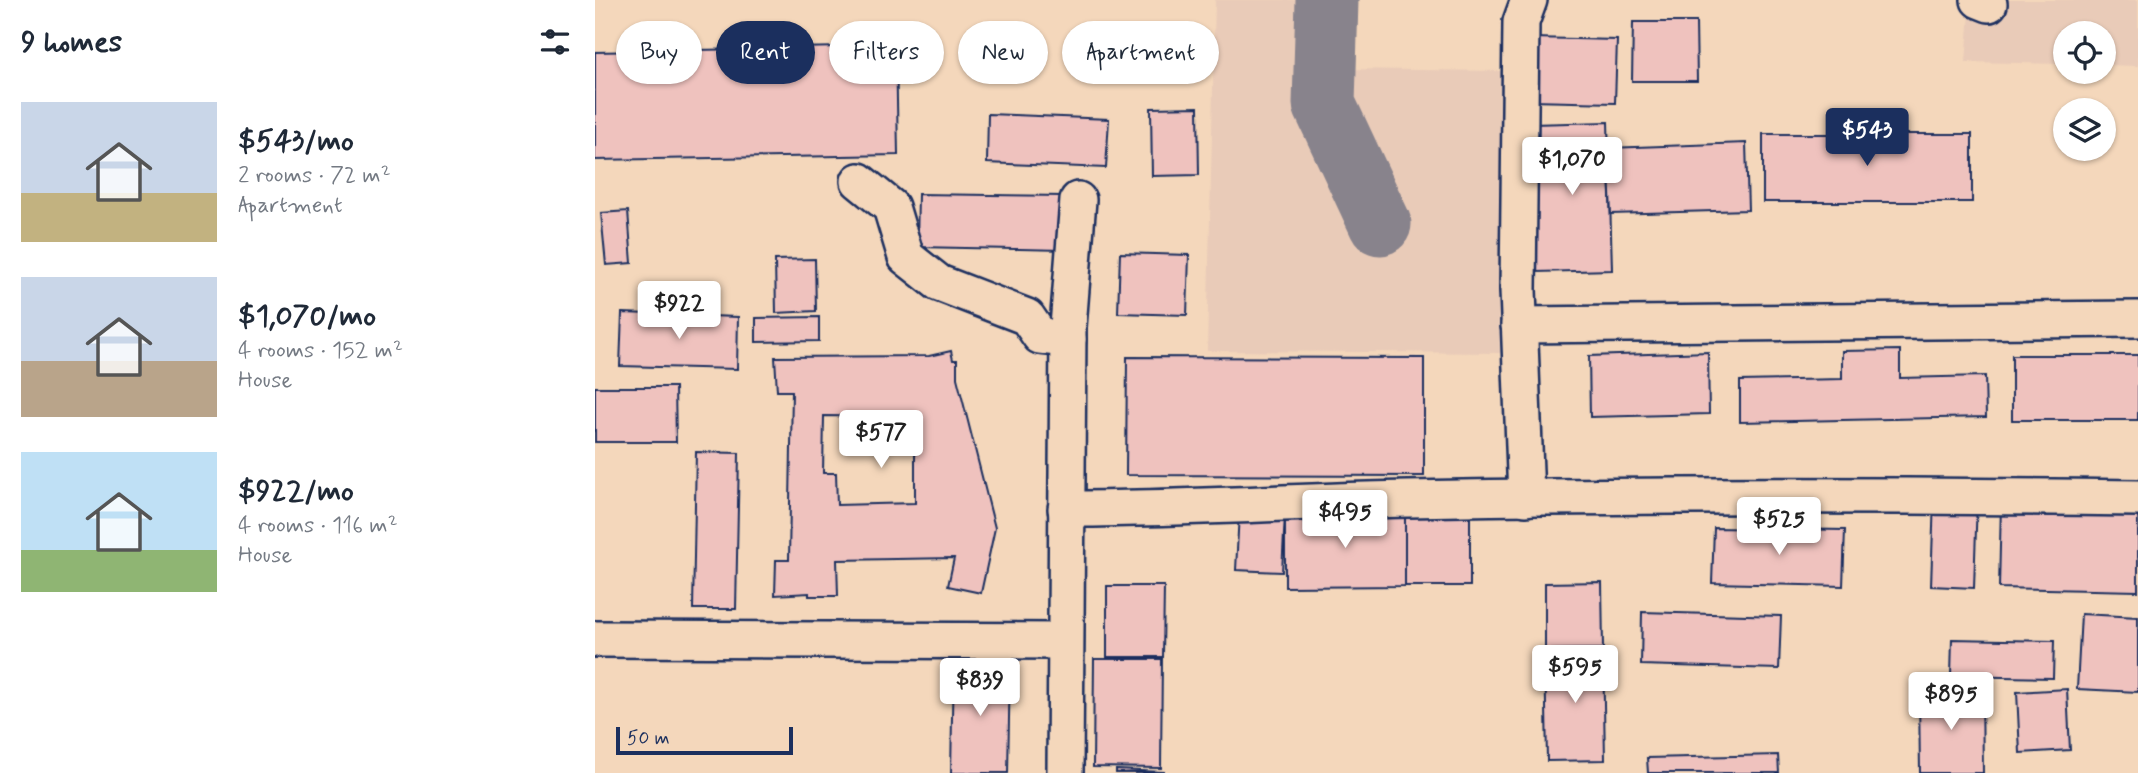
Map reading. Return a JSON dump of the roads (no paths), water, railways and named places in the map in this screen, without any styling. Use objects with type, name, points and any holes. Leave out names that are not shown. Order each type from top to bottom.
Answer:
[{"type":"lane","points":[[1527,498],[1519,325],[1521,22],[1529,0]]},
{"type":"lane","points":[[859,181],[891,208],[906,257],[939,283],[1027,317],[1040,336],[1068,339]]},
{"type":"lane","points":[[1065,773],[1068,339],[1078,200]]},
{"type":"lane","points":[[1519,325],[2138,319]]},
{"type":"lane","points":[[1066,509],[1154,509],[1367,500],[1794,494],[2138,498]]},
{"type":"lane","points":[[595,639],[1065,641]]}]
